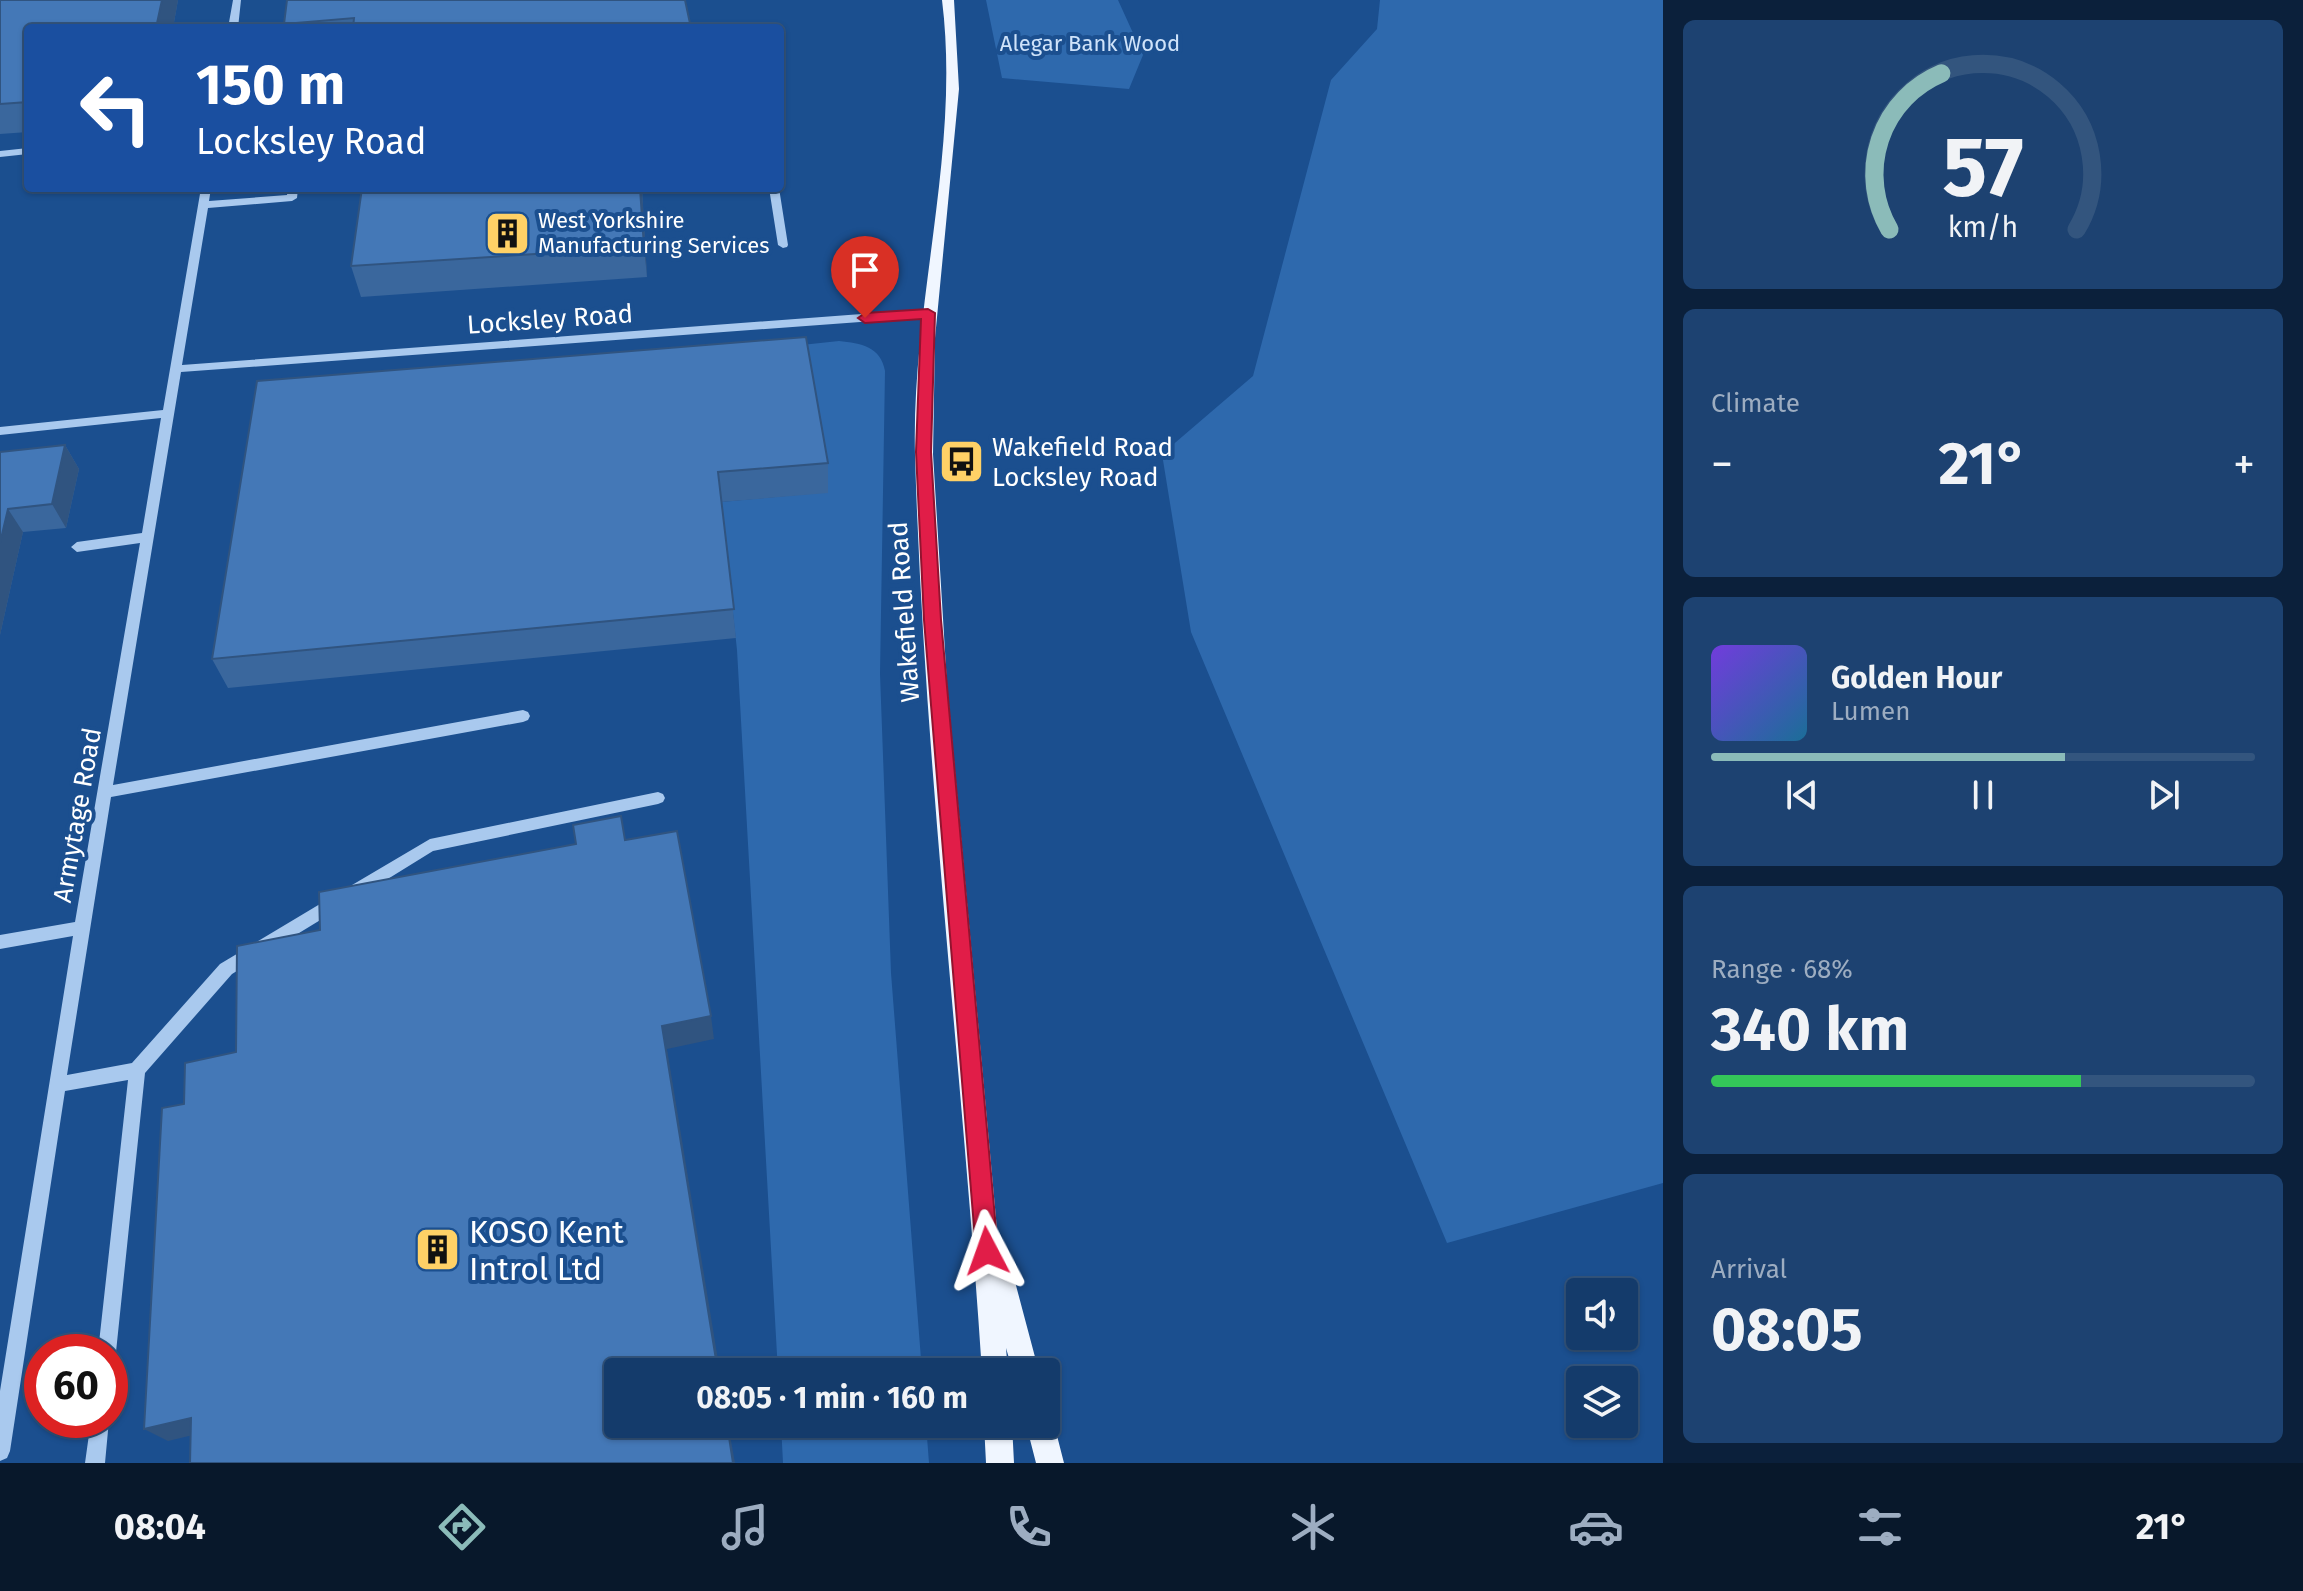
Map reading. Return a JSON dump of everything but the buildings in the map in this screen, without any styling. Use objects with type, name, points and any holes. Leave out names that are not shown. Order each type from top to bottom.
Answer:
[{"type":"main road","name":"Wakefield Road","points":[[948,0],[955,46],[943,199],[928,313],[923,452],[933,620],[994,1358]]},
{"type":"main road","name":"Wakefield Road","points":[[985,1221],[1022,1358]]},
{"type":"main road","points":[[999,1438],[1000,1463]]},
{"type":"main road","points":[[1044,1438],[1050,1463]]},
{"type":"street","points":[[234,24],[237,0]]},
{"type":"street","points":[[0,154],[24,151]]},
{"type":"street","name":"Armytage Road","points":[[0,1451],[82,928],[205,192]]},
{"type":"street","points":[[203,205],[292,198],[293,192]]},
{"type":"street","points":[[775,192],[783,245]]},
{"type":"street","name":"Locksley Road","points":[[174,369],[928,313]]},
{"type":"street","points":[[0,431],[166,414]]},
{"type":"street","points":[[77,547],[148,537]]},
{"type":"street","points":[[107,792],[523,716]]},
{"type":"street","points":[[109,1334],[137,1070],[226,969],[430,845],[658,798]]},
{"type":"street","points":[[0,942],[82,928]]},
{"type":"street","points":[[57,1085],[137,1070]]},
{"type":"street","points":[[95,1463],[98,1438]]},
{"type":"green space","name":"Alegar Bank Wood","points":[[986,0],[1118,0],[1143,55],[1129,89],[1002,78]]},
{"type":"green space","points":[[1380,0],[1663,0],[1663,1183],[1447,1243],[1191,632],[1162,454],[1253,376],[1331,80],[1377,29]]},
{"type":"green space","points":[[839,341],[855,343],[874,351],[885,371],[880,674],[891,973],[921,1358],[777,1358],[737,650],[721,502],[828,492],[736,352]]},
{"type":"green space","points":[[782,1438],[927,1438],[929,1463],[783,1463]]},
{"type":"place","name":"West Yorkshire Manufacturing Services","points":[[507,233]]},
{"type":"place","name":"Wakefield Road Locksley Road","points":[[961,462]]},
{"type":"place","name":"KOSO Kent Introl Ltd","points":[[438,1250]]},
{"type":"route","points":[[865,318],[928,313],[923,452],[933,620],[987,1251]]}]
